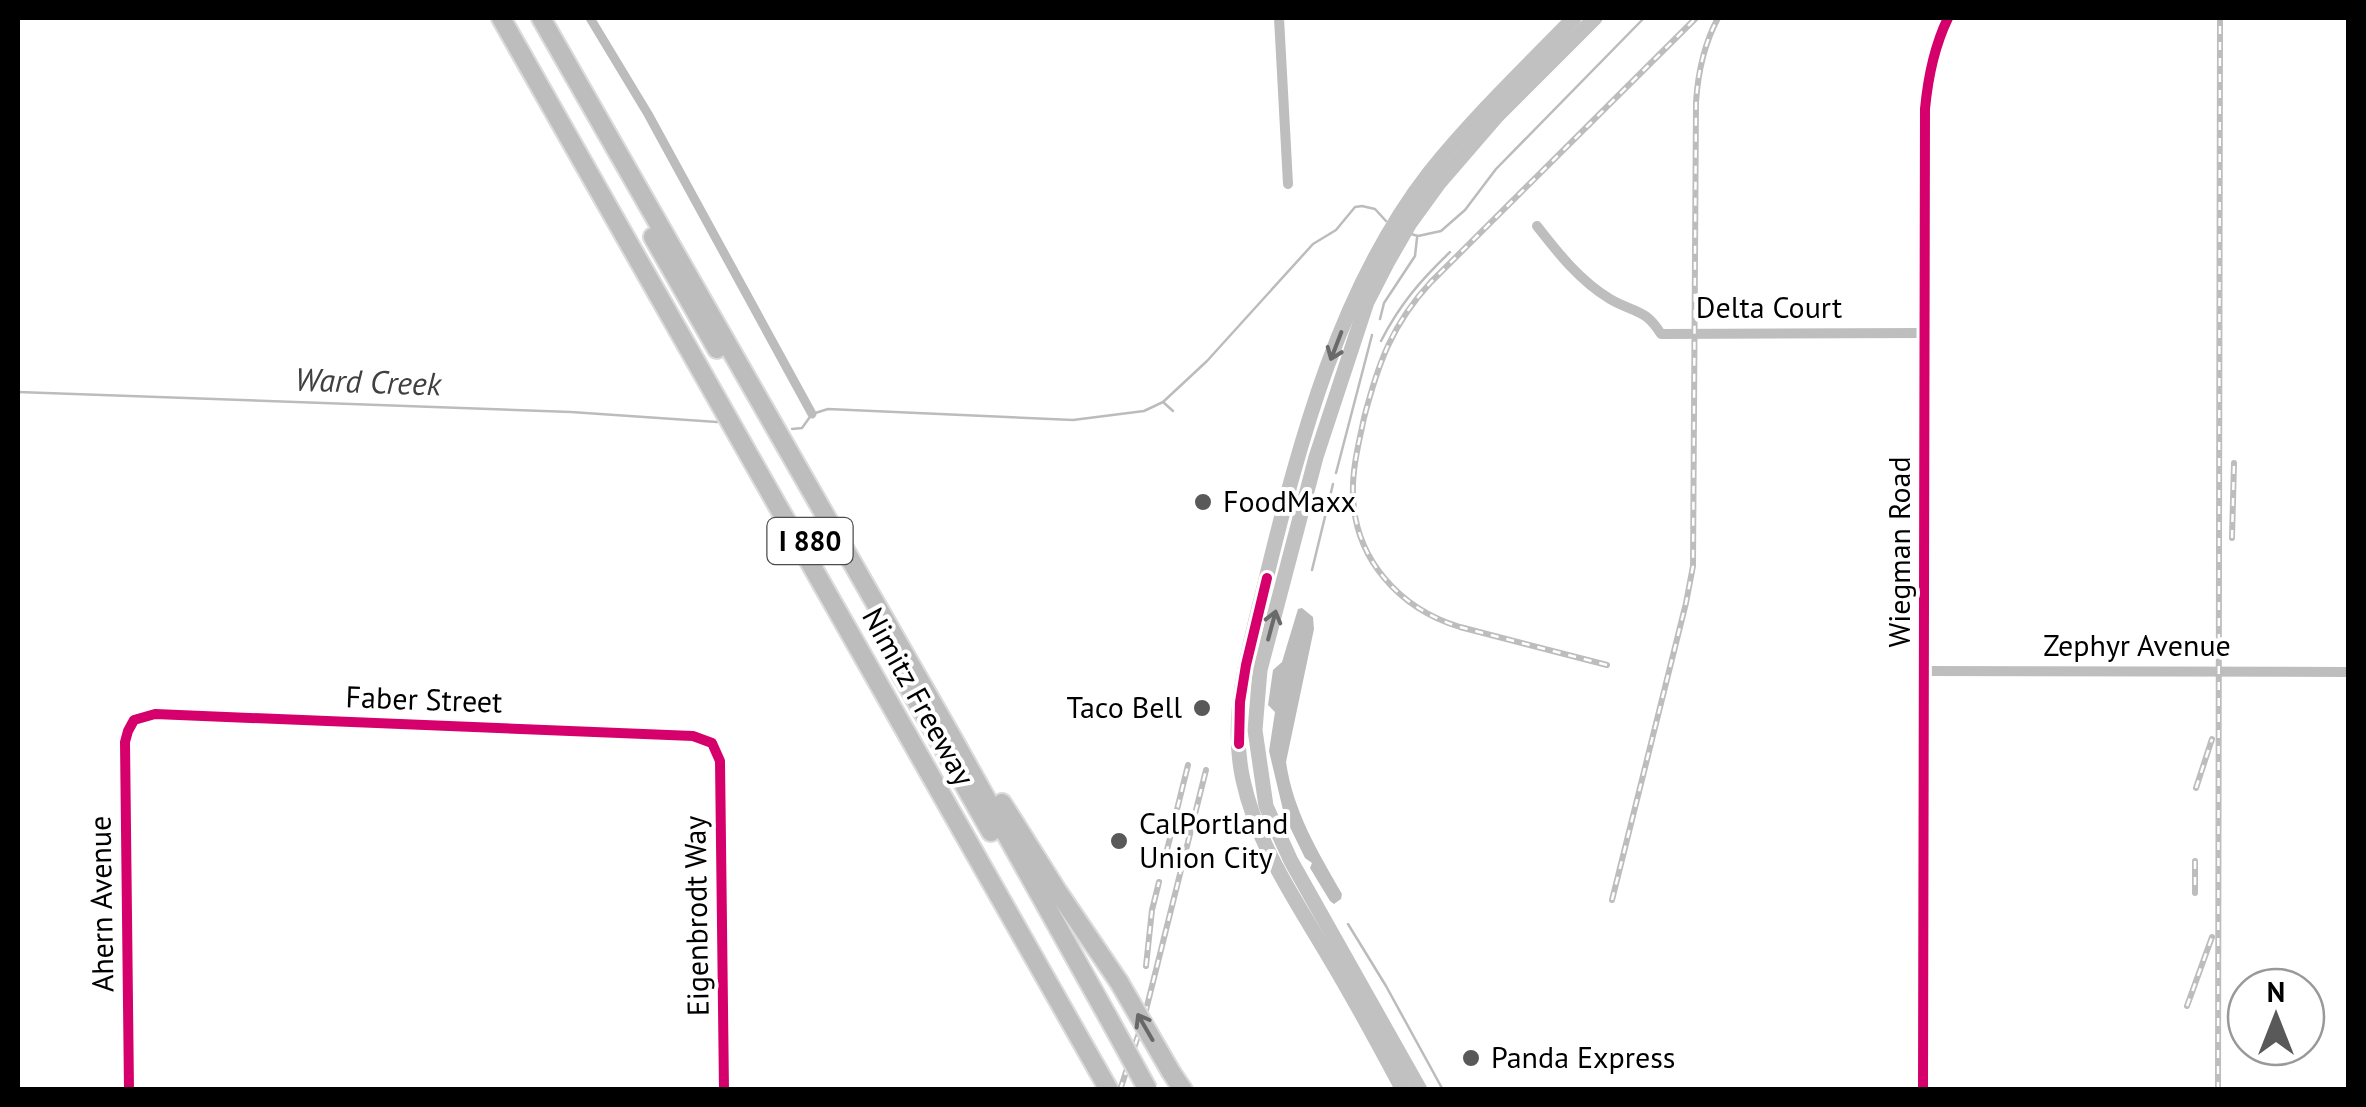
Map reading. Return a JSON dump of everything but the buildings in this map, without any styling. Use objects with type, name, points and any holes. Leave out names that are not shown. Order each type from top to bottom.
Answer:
[{"type":"highway","name":"Nimitz Freeway","points":[[501,18],[1110,1090]]},
{"type":"highway","name":"I 880","points":[[514,18],[1098,1049],[1095,1066]]},
{"type":"highway","name":"I 880","points":[[528,18],[1071,972],[1089,980]]},
{"type":"highway","name":"Nimitz Freeway","points":[[541,18],[953,739],[1148,1090]]},
{"type":"highway","points":[[953,739],[973,752],[1048,877],[1120,982],[1182,1090]]},
{"type":"highway","points":[[1082,1043],[1082,1060],[1099,1090]]},
{"type":"main road","points":[[1420,1090],[1316,920],[1284,882],[1242,780],[1240,702],[1300,446],[1355,297],[1433,179],[1486,108],[1574,18]]},
{"type":"main road","points":[[1433,179],[1596,18]]},
{"type":"main road","points":[[1382,260],[1316,457],[1260,670],[1255,730],[1266,806],[1316,920],[1403,1090]]},
{"type":"main road","points":[[1300,446],[1316,457]]},
{"type":"street","points":[[1279,18],[1288,184]]},
{"type":"street","name":"Wiegman Road","points":[[1923,1090],[1925,110],[1934,54],[1948,18]]},
{"type":"street","name":"Delta Court","points":[[1537,226],[1570,267],[1609,298],[1651,317],[1661,334],[1925,333]]},
{"type":"street","name":"Zephyr Avenue","points":[[1924,671],[2348,672]]},
{"type":"street","name":"Faber Street","points":[[134,720],[154,714],[694,736],[712,744]]},
{"type":"street","name":"Ahern Avenue","points":[[129,1090],[125,742],[134,720]]},
{"type":"street","name":"Eigenbrodt Way","points":[[712,744],[720,761],[724,1090]]},
{"type":"shaded area","points":[[1298,609],[1313,617],[1314,629],[1286,762],[1300,814],[1342,894],[1334,904],[1281,816],[1283,810],[1269,751],[1275,712],[1268,705],[1273,670],[1282,662]]},
{"type":"waterway","name":"Ward Creek","points":[[590,18],[648,114],[812,414]]},
{"type":"waterway","points":[[1411,234],[1441,231],[1465,210],[1496,169],[1644,18]]},
{"type":"waterway","points":[[792,429],[802,428],[812,414],[828,409],[1073,420],[1144,411],[1163,402],[1207,361],[1313,244],[1336,230],[1355,207],[1375,209],[1386,221]]},
{"type":"waterway","points":[[1380,319],[1384,303],[1415,256],[1417,238]]},
{"type":"waterway","points":[[1381,341],[1411,294],[1450,252]]},
{"type":"waterway","points":[[1336,473],[1372,335]]},
{"type":"waterway","name":"Ward Creek","points":[[18,392],[571,412],[717,422]]},
{"type":"waterway","points":[[1163,402],[1173,411]]},
{"type":"waterway","points":[[1312,570],[1333,484]]},
{"type":"waterway","points":[[1348,924],[1443,1090]]},
{"type":"railway","points":[[1607,665],[1460,627],[1438,619],[1400,594],[1371,560],[1362,540],[1355,518],[1355,465],[1381,362],[1396,329],[1417,298],[1696,18]]},
{"type":"railway","points":[[1612,900],[1693,566],[1696,102],[1702,58],[1718,18]]},
{"type":"railway","points":[[2218,1090],[2220,18]]},
{"type":"railway","points":[[2232,538],[2234,463]]},
{"type":"railway","points":[[2196,788],[2212,739]]},
{"type":"railway","points":[[1166,854],[1188,765]]},
{"type":"railway","points":[[1120,1090],[1144,1018],[1206,770]]},
{"type":"railway","points":[[2195,861],[2195,893]]},
{"type":"railway","points":[[1146,966],[1159,882]]},
{"type":"railway","points":[[2187,1006],[2212,937]]},
{"type":"cycle path","points":[[1923,1090],[1925,109],[1932,62],[1948,18]]},
{"type":"cycle path","points":[[1239,744],[1246,665],[1267,578]]},
{"type":"cycle path","points":[[129,1090],[125,742],[134,720],[155,714],[693,736],[712,743],[720,761],[724,1090]]},
{"type":"place","name":"FoodMaxx","points":[[1203,502]]},
{"type":"place","name":"Taco Bell","points":[[1202,708]]},
{"type":"place","name":"CalPortland Union City","points":[[1119,841]]},
{"type":"place","name":"Panda Express","points":[[1471,1058]]}]
